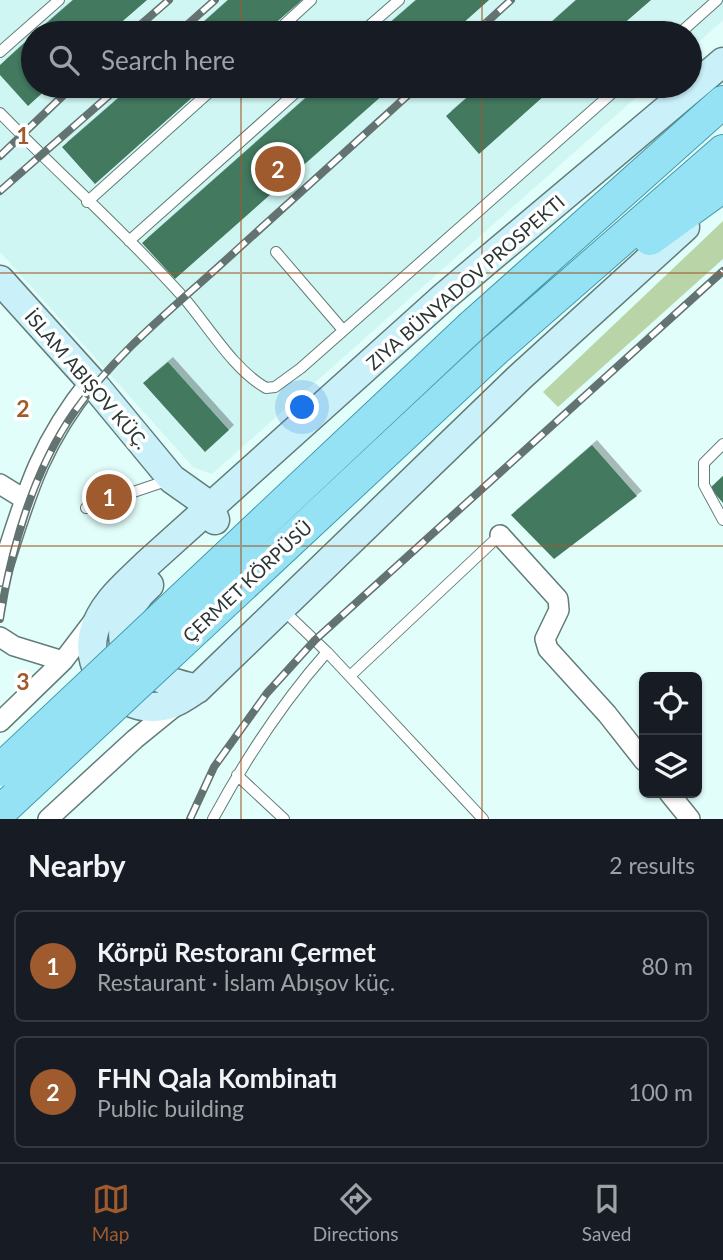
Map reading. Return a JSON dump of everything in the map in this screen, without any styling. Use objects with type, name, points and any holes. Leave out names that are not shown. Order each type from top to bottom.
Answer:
[{"type":"main road","name":"ZIYA BÜNYADOV PROSPEKTI","points":[[702,80],[723,62]]},
{"type":"main road","name":"ZIYA BÜNYADOV PROSPEKTI","points":[[147,564],[446,296],[680,98]]},
{"type":"main road","name":"ZIYA BÜNYADOV PROSPEKTI","points":[[472,326],[718,105]]},
{"type":"main road","points":[[495,349],[723,151]]},
{"type":"main road","points":[[495,349],[723,186]]},
{"type":"main road","points":[[172,479],[178,505],[173,529],[147,564],[104,607],[94,633],[94,664],[104,682],[116,694],[145,706],[164,706],[197,689],[282,610],[370,520],[500,396],[723,192]]},
{"type":"main road","points":[[0,280],[92,381],[172,479],[210,506],[215,521],[208,532],[138,594],[128,608],[123,622],[123,640],[130,656],[139,667],[154,676],[197,689]]},
{"type":"main road","name":"ÇERMET KÖRPÜSÜ","points":[[0,770],[472,326]]},
{"type":"main road","name":"ÇERMET KÖRPÜSÜ","points":[[0,812],[495,349]]},
{"type":"street","points":[[0,576],[24,499],[51,436],[92,381]]},
{"type":"street","points":[[0,484],[24,499]]},
{"type":"street","points":[[500,535],[558,599],[559,610],[545,639],[548,649],[607,714],[639,755]]},
{"type":"street","points":[[0,722],[63,661],[104,607]]},
{"type":"street","points":[[0,638],[14,646],[63,661]]},
{"type":"street","points":[[48,819],[135,739],[197,689]]},
{"type":"street","points":[[673,798],[690,819]]},
{"type":"lane","points":[[35,21],[59,0]]},
{"type":"lane","points":[[288,21],[312,0]]},
{"type":"lane","points":[[375,21],[399,0]]},
{"type":"lane","points":[[693,21],[717,0]]},
{"type":"lane","points":[[0,52],[21,33]]},
{"type":"lane","points":[[87,202],[203,98]]},
{"type":"lane","points":[[129,241],[290,98]]},
{"type":"lane","points":[[0,113],[129,241],[183,298],[246,372],[267,388],[275,387],[301,368],[606,98]]},
{"type":"lane","points":[[276,252],[343,330]]},
{"type":"lane","points":[[723,444],[704,463],[704,485],[723,520]]},
{"type":"lane","points":[[86,508],[172,479]]},
{"type":"lane","points":[[350,676],[500,535]]},
{"type":"lane","points":[[282,610],[327,652],[484,819]]},
{"type":"lane","points":[[213,819],[237,775],[278,711],[327,652]]},
{"type":"lane","points":[[237,775],[284,819]]},
{"type":"shaded area","points":[[0,0],[723,0],[723,20],[702,39],[702,21],[21,21],[21,98],[635,98],[212,474],[194,468],[0,252]]},
{"type":"green space","points":[[723,221],[723,259],[558,407],[543,392]]},
{"type":"building","points":[[73,0],[147,0],[123,21],[49,21]]},
{"type":"building","points":[[228,0],[302,0],[278,21],[204,21]]},
{"type":"building","points":[[416,0],[489,0],[465,21],[392,21]]},
{"type":"building","points":[[576,0],[651,0],[627,21],[552,21]]},
{"type":"building","points":[[21,46],[21,98],[37,98],[28,106],[0,75],[0,65]]},
{"type":"building","points":[[118,98],[192,98],[95,184],[62,147]]},
{"type":"building","points":[[305,98],[379,98],[175,279],[142,243]]},
{"type":"building","points":[[466,98],[542,98],[479,154],[446,116]]},
{"type":"building","points":[[168,362],[229,430],[205,452],[143,383]]},
{"type":"building","points":[[592,445],[637,496],[554,559],[511,515]]},
{"type":"building","points":[[723,476],[723,503],[710,488]]},
{"type":"railway","points":[[145,21],[169,0]]},
{"type":"railway","points":[[191,21],[215,0]]},
{"type":"railway","points":[[488,21],[511,0]]},
{"type":"railway","points":[[0,156],[60,98]]},
{"type":"railway","points":[[0,191],[106,98]]},
{"type":"railway","points":[[0,619],[26,510],[48,458],[75,411],[124,353],[405,98]]},
{"type":"railway","points":[[190,819],[214,767],[267,693],[315,640],[723,271]]},
{"type":"place","name":"FHN Qala Kombinatı","points":[[278,169]]},
{"type":"place","name":"Körpü Restoranı Çermet","points":[[109,497]]}]
